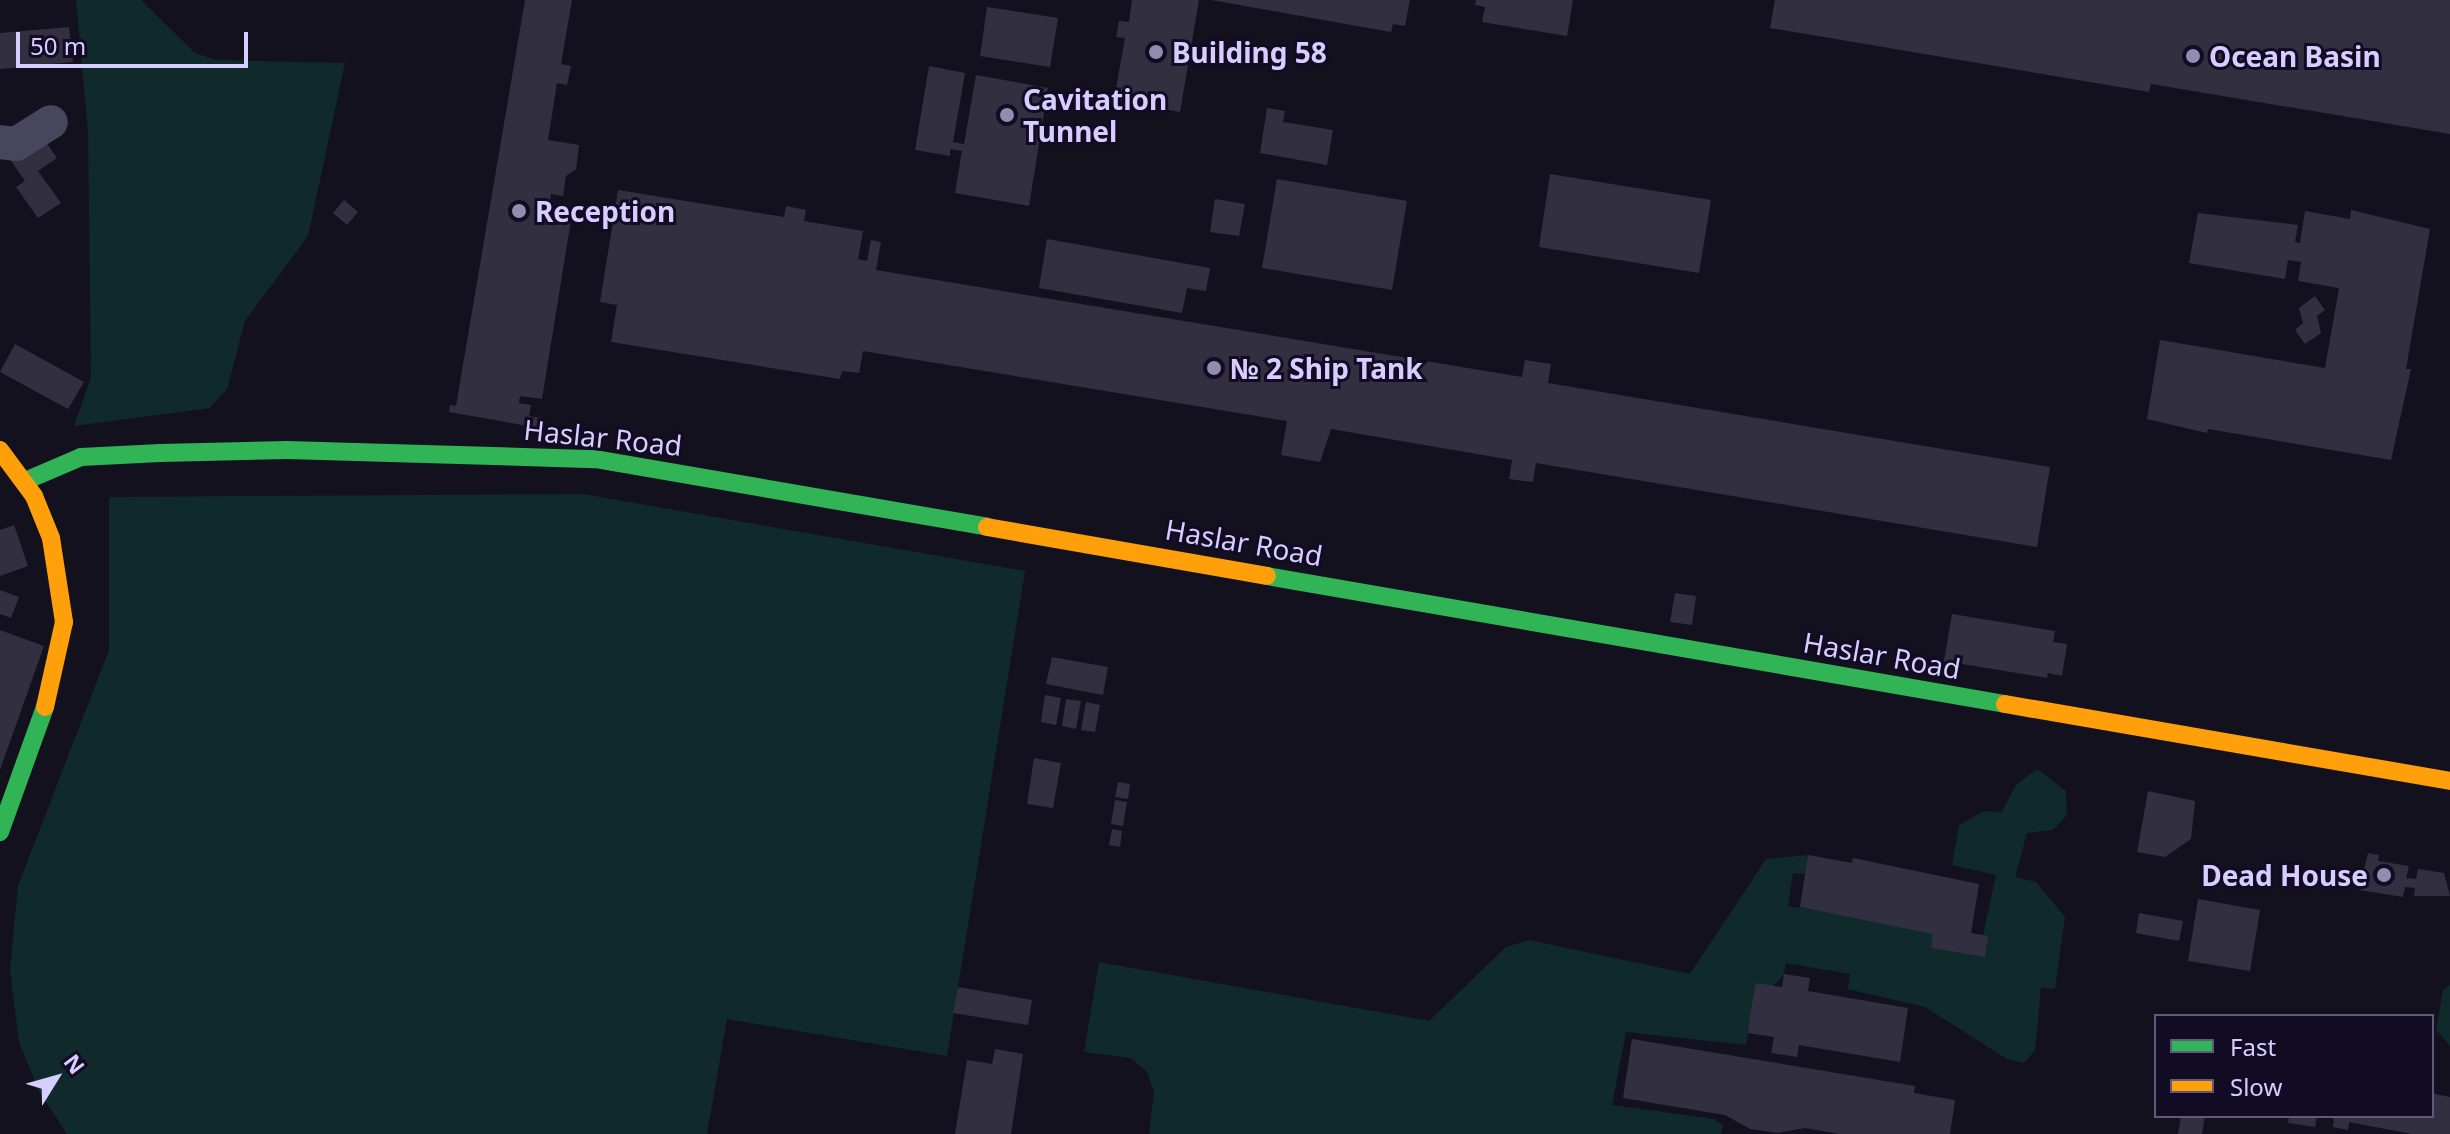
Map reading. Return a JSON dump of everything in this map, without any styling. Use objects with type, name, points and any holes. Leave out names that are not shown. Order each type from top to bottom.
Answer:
[{"type":"street","points":[[0,142],[16,144],[51,122]]},
{"type":"street","points":[[0,450],[25,481],[51,538],[64,622],[55,680],[2,823]]},
{"type":"street","name":"Haslar Road","points":[[25,481],[81,457],[160,453],[318,451],[595,459],[2450,781]]},
{"type":"green space","points":[[76,0],[141,0],[195,53],[216,60],[345,63],[308,236],[245,321],[227,389],[210,408],[74,426],[91,377],[88,132]]},
{"type":"green space","points":[[583,494],[1025,571],[947,1056],[727,1019],[707,1134],[67,1134],[39,1091],[19,1042],[10,970],[18,886],[109,650],[109,497]]},
{"type":"green space","points":[[2037,769],[2066,791],[2067,815],[2053,830],[2027,833],[2015,877],[2036,882],[2065,917],[2055,989],[2041,988],[2035,1050],[2024,1063],[2007,1059],[1925,1007],[1848,989],[1850,974],[1786,963],[1784,974],[1752,1010],[1746,1045],[1626,1032],[1612,1105],[1714,1119],[1723,1125],[1721,1134],[1149,1134],[1154,1092],[1147,1072],[1131,1058],[1084,1052],[1099,962],[1429,1021],[1506,947],[1529,940],[1690,974],[1766,859],[1808,855],[1806,874],[1793,873],[1788,906],[1983,935],[1996,875],[1952,865],[1959,825],[1984,811],[2002,812],[2016,785]]},
{"type":"green space","points":[[2450,985],[2450,1046],[2436,1030],[2443,990]]},
{"type":"building","name":"Reception","points":[[525,0],[572,0],[561,64],[571,66],[567,85],[557,83],[548,140],[579,145],[576,169],[566,176],[563,196],[551,194],[548,216],[571,220],[542,399],[520,396],[519,403],[531,405],[529,416],[541,418],[539,428],[449,412],[450,405],[456,406]]},
{"type":"building","name":"Building 58","points":[[1132,0],[1199,0],[1180,112],[1114,100],[1125,38],[1116,37],[1119,21],[1129,22]]},
{"type":"building","name":"Building 58","points":[[1211,0],[1410,0],[1405,26],[1393,24],[1391,32]]},
{"type":"building","points":[[1476,0],[1573,0],[1567,36],[1482,22],[1485,7],[1475,5]]},
{"type":"building","name":"Ocean Basin","points":[[1775,0],[2450,0],[2450,134],[2151,84],[2149,92],[1770,28]]},
{"type":"building","points":[[987,7],[1058,18],[1050,67],[980,56]]},
{"type":"building","points":[[69,27],[73,62],[0,69],[0,33]]},
{"type":"building","name":"Cavitation Tunnel","points":[[929,66],[965,73],[953,142],[964,144],[976,75],[1048,88],[1029,206],[955,193],[962,151],[950,149],[950,156],[915,150]]},
{"type":"building","points":[[1267,108],[1285,111],[1283,122],[1333,130],[1327,165],[1260,153]]},
{"type":"building","points":[[41,135],[57,158],[38,171],[61,203],[38,218],[16,187],[25,181],[9,158]]},
{"type":"building","points":[[1550,174],[1711,200],[1699,273],[1539,247]]},
{"type":"building","points":[[1277,179],[1407,201],[1392,290],[1262,268]]},
{"type":"building","name":"№ 2 Ship Tank","points":[[618,190],[784,217],[786,206],[806,210],[804,221],[863,231],[858,259],[867,261],[871,240],[881,242],[876,270],[1522,377],[1525,360],[1551,364],[1548,383],[2050,467],[2037,547],[1536,463],[1533,482],[1509,479],[1512,460],[1331,429],[1320,462],[1281,455],[1287,421],[863,351],[859,373],[842,371],[840,379],[611,342],[617,305],[600,302]]},
{"type":"building","points":[[1215,199],[1245,204],[1239,236],[1210,232]]},
{"type":"building","points":[[344,200],[358,212],[347,225],[333,213]]},
{"type":"building","points":[[2351,210],[2430,229],[2406,369],[2411,369],[2391,460],[2208,429],[2207,433],[2147,419],[2160,340],[2325,368],[2339,288],[2298,281],[2301,262],[2288,260],[2285,279],[2189,263],[2198,213],[2298,225],[2295,242],[2300,243],[2305,211],[2350,219]]},
{"type":"building","points":[[1047,239],[1210,268],[1206,291],[1187,288],[1182,313],[1039,288]]},
{"type":"building","points":[[2315,296],[2325,310],[2317,316],[2321,333],[2305,344],[2295,330],[2303,323],[2299,308]]},
{"type":"building","points":[[15,344],[84,382],[68,409],[0,372]]},
{"type":"building","points":[[14,525],[28,566],[0,576],[0,530]]},
{"type":"building","points":[[0,590],[19,597],[11,618],[0,614]]},
{"type":"building","points":[[1675,593],[1696,596],[1692,625],[1670,622]]},
{"type":"building","points":[[1952,614],[2055,631],[2053,642],[2067,644],[2062,676],[2048,673],[2047,678],[1944,661]]},
{"type":"building","points":[[0,630],[44,646],[0,770]]},
{"type":"building","points":[[1052,657],[1108,667],[1103,695],[1046,684]]},
{"type":"building","points":[[1045,695],[1061,698],[1056,725],[1041,722]]},
{"type":"building","points":[[1066,699],[1081,701],[1076,729],[1062,726]]},
{"type":"building","points":[[1086,702],[1100,705],[1095,732],[1081,730]]},
{"type":"building","points":[[1034,758],[1061,763],[1053,808],[1027,804]]},
{"type":"building","points":[[1118,782],[1130,784],[1128,799],[1115,797]]},
{"type":"building","points":[[2148,791],[2195,801],[2191,839],[2165,857],[2137,852]]},
{"type":"building","points":[[1115,800],[1127,802],[1123,826],[1111,824]]},
{"type":"building","points":[[1112,829],[1122,831],[1120,847],[1109,845]]},
{"type":"building","name":"Dead House","points":[[2368,853],[2379,855],[2378,861],[2409,866],[2406,878],[2416,879],[2418,869],[2444,873],[2450,896],[2414,896],[2415,888],[2405,887],[2403,897],[2359,890]]},
{"type":"building","points":[[1808,855],[1852,863],[1853,858],[1979,884],[1971,933],[1988,936],[1985,957],[1931,948],[1933,934],[1800,907]]},
{"type":"building","points":[[2198,899],[2260,910],[2250,971],[2188,961]]},
{"type":"building","points":[[2139,913],[2183,921],[2179,941],[2136,933]]},
{"type":"building","points":[[1784,974],[1810,978],[1808,991],[1908,1008],[1900,1062],[1799,1045],[1797,1057],[1771,1053],[1774,1037],[1748,1033],[1751,1010],[1756,983],[1782,987]]},
{"type":"building","points":[[958,987],[1032,1000],[1028,1025],[953,1013]]},
{"type":"building","points":[[1632,1039],[1915,1086],[1914,1093],[1955,1100],[1950,1134],[1839,1134],[1805,1128],[1778,1133],[1750,1129],[1725,1115],[1623,1098]]},
{"type":"building","points":[[995,1049],[1023,1054],[1011,1134],[955,1134],[967,1060],[992,1064]]},
{"type":"building","points":[[2434,1092],[2450,1097],[2450,1134],[2412,1134],[2349,1122],[2348,1130],[2333,1127],[2334,1119],[2330,1118],[2434,1118]]},
{"type":"building","points":[[2181,1118],[2205,1118],[2202,1134],[2178,1134]]},
{"type":"building","points":[[2289,1118],[2317,1118],[2315,1127],[2288,1123]]},
{"type":"traffic: fast","points":[[25,481],[81,457],[160,453],[287,450],[595,459],[987,527]]},
{"type":"traffic: fast","points":[[1267,576],[2005,704]]},
{"type":"traffic: fast","points":[[0,832],[45,707]]},
{"type":"traffic: slow","points":[[0,450],[34,496],[51,538],[64,622],[45,707]]},
{"type":"traffic: slow","points":[[987,527],[1267,576]]},
{"type":"traffic: slow","points":[[2005,704],[2450,781]]},
{"type":"place","name":"Building 58","points":[[1156,52]]},
{"type":"place","name":"Ocean Basin","points":[[2193,56]]},
{"type":"place","name":"Cavitation Tunnel","points":[[1007,115]]},
{"type":"place","name":"Reception","points":[[519,211]]},
{"type":"place","name":"№ 2 Ship Tank","points":[[1214,368]]},
{"type":"place","name":"Dead House","points":[[2384,875]]}]
